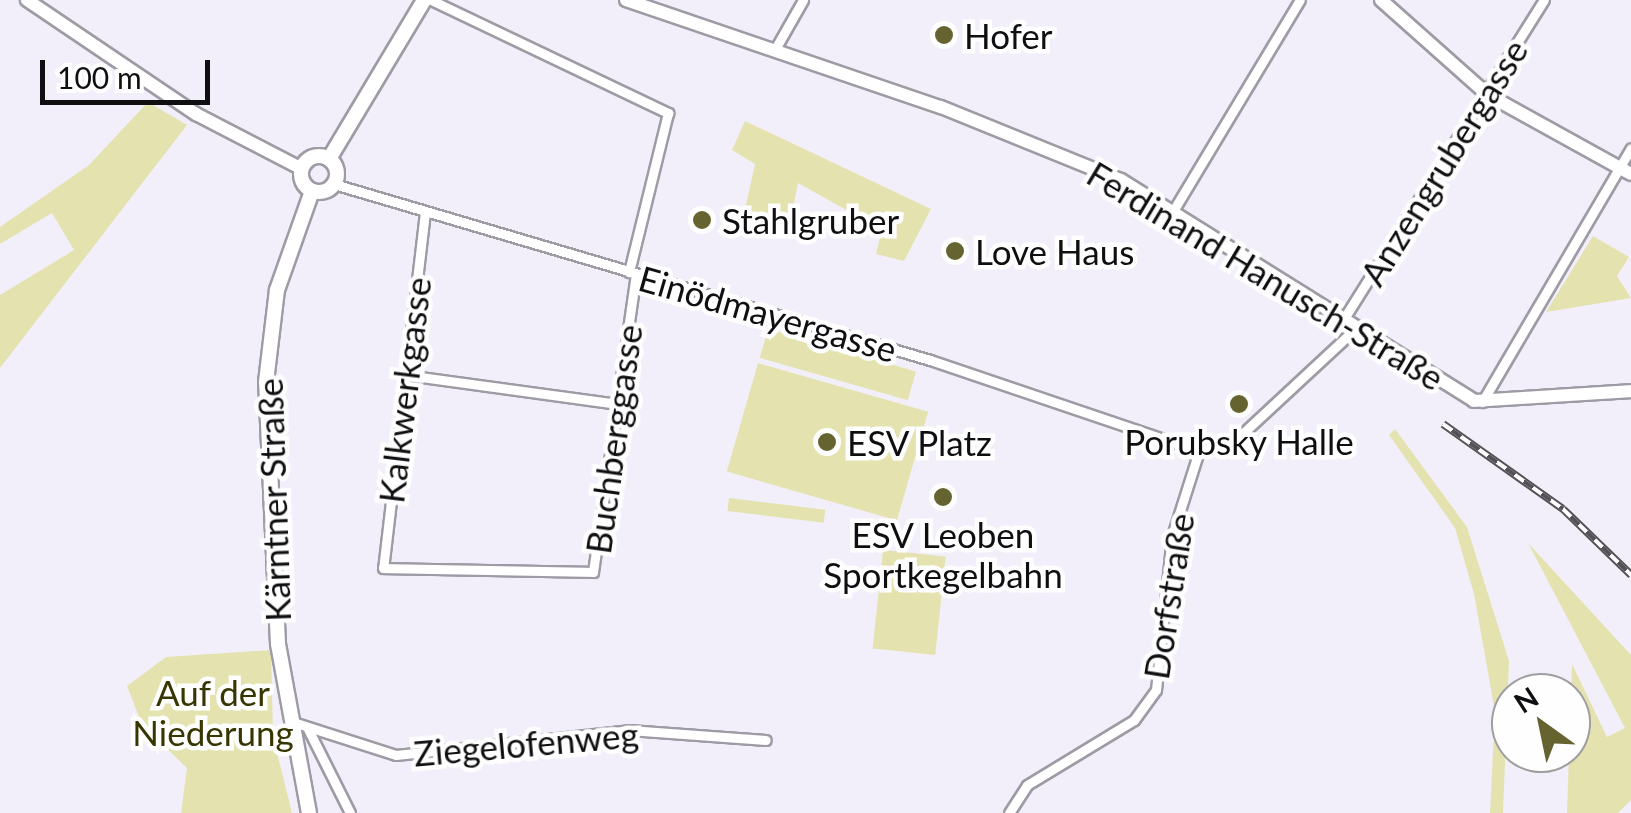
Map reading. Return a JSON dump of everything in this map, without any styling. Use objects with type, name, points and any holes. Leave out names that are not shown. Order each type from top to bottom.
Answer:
[{"type":"main road","points":[[328,159],[334,184],[312,191],[302,170],[328,159],[424,0]]},
{"type":"main road","name":"Kärntner Straße","points":[[309,813],[290,721],[266,382],[277,290],[312,191]]},
{"type":"street","points":[[27,0],[196,114],[302,170]]},
{"type":"street","name":"Buchberggasse","points":[[384,568],[592,574],[619,404],[633,273],[669,114],[569,61],[432,0]]},
{"type":"street","name":"Ferdinand Hanusch-Straße","points":[[626,0],[1070,157],[1172,211],[1348,327],[1482,402],[1631,391]]},
{"type":"street","points":[[774,51],[803,0]]},
{"type":"street","points":[[1172,211],[1300,0]]},
{"type":"street","points":[[1381,0],[1488,95],[1626,171]]},
{"type":"street","name":"Anzengrubergasse","points":[[1348,327],[1544,0]]},
{"type":"street","points":[[1482,402],[1626,171],[1631,148]]},
{"type":"street","name":"Einödmayergasse","points":[[334,184],[633,273],[1199,451]]},
{"type":"street","name":"Kalkwerkgasse","points":[[384,568],[425,212]]},
{"type":"street","points":[[1199,451],[1227,448],[1348,327]]},
{"type":"street","points":[[406,375],[619,404]]},
{"type":"street","name":"Dorfstraße","points":[[1009,813],[1027,785],[1134,720],[1156,690],[1172,536],[1199,451]]},
{"type":"street","name":"Ziegelofenweg","points":[[290,721],[396,755],[629,730],[766,740]]},
{"type":"street","points":[[308,729],[350,813]]},
{"type":"green space","points":[[148,102],[187,125],[0,368],[0,295],[74,250],[52,213],[0,244],[0,227],[89,165]]},
{"type":"green space","points":[[745,121],[931,209],[904,261],[876,254],[882,230],[798,183],[788,233],[743,218],[755,164],[732,150]]},
{"type":"green space","points":[[1593,236],[1629,257],[1617,276],[1631,298],[1546,312]]},
{"type":"green space","points":[[768,329],[916,371],[908,400],[760,358]]},
{"type":"green space","name":"ESV Platz","points":[[758,363],[928,412],[897,520],[727,472]]},
{"type":"green space","points":[[1395,429],[1467,527],[1509,661],[1509,673],[1491,673],[1491,690],[1474,594],[1455,528],[1389,435]]},
{"type":"green space","points":[[729,498],[825,510],[824,523],[727,511]]},
{"type":"green space","points":[[1528,543],[1631,655],[1631,800],[1618,813],[1567,813],[1568,773],[1591,773],[1591,704],[1607,737],[1625,728]]},
{"type":"green space","points":[[883,550],[946,557],[935,655],[873,648]]},
{"type":"green space","name":"Auf der Niederung","points":[[271,650],[273,736],[292,813],[181,813],[187,768],[142,725],[127,686],[166,657]]},
{"type":"green space","points":[[1492,773],[1505,773],[1503,813],[1490,813]]},
{"type":"railway","points":[[1443,424],[1563,509],[1631,575]]},
{"type":"place","name":"Hofer","points":[[944,35]]},
{"type":"place","name":"Stahlgruber","points":[[702,220]]},
{"type":"place","name":"Love Haus","points":[[955,251]]},
{"type":"place","name":"Porubsky Halle","points":[[1239,404]]},
{"type":"place","name":"ESV Platz","points":[[827,442]]},
{"type":"place","name":"ESV Leoben Sportkegelbahn","points":[[943,497]]}]
